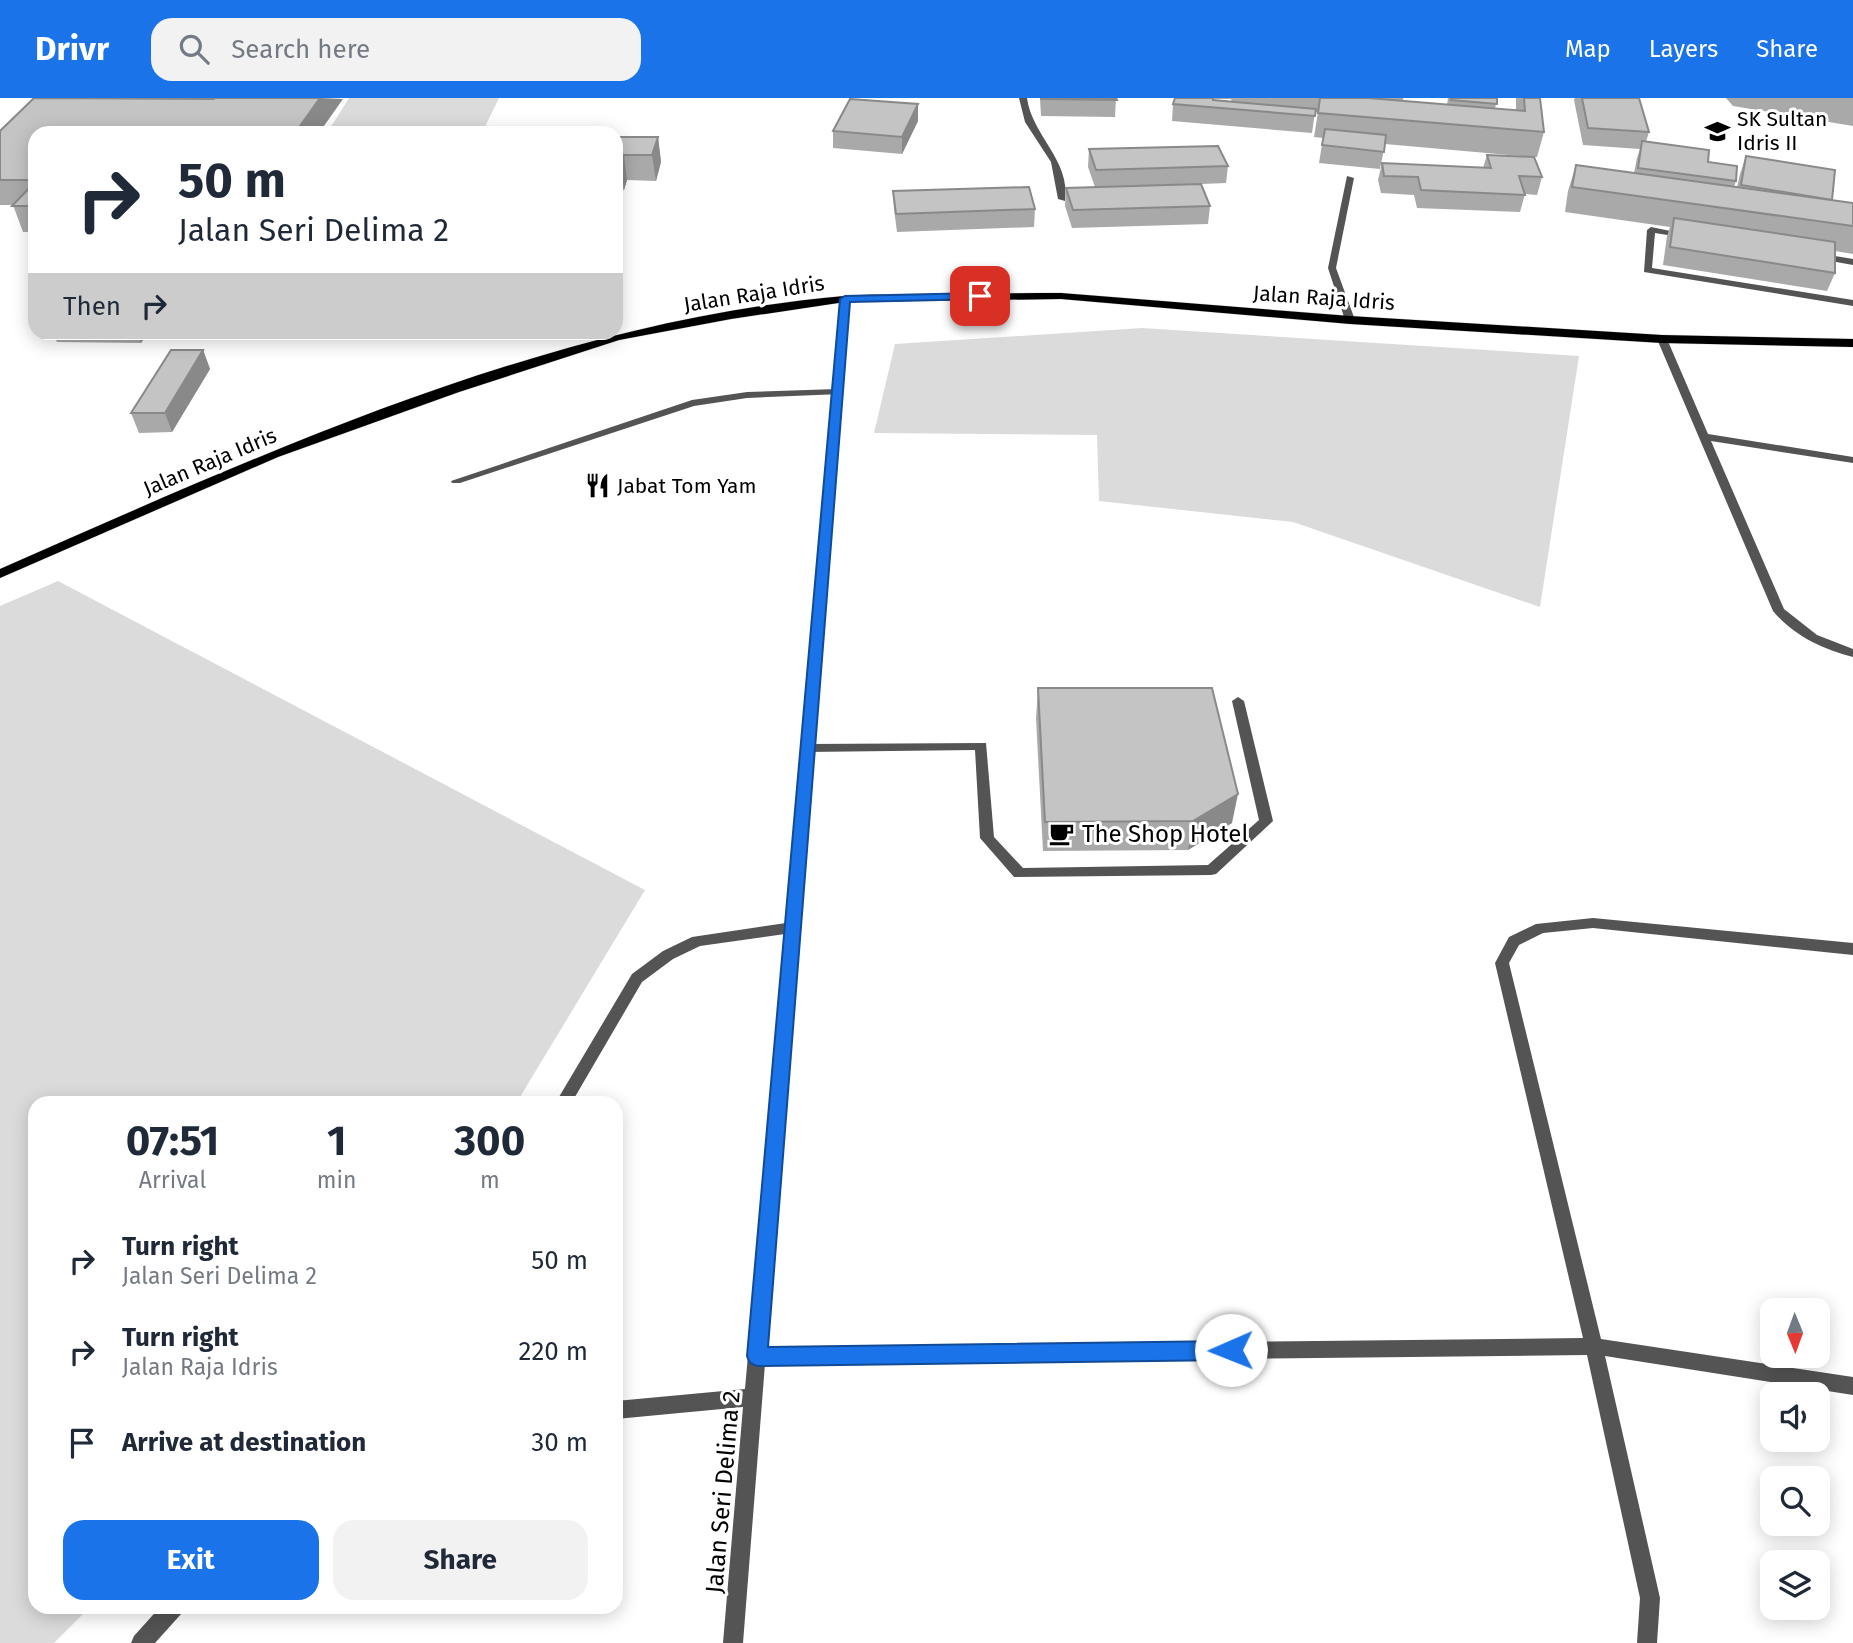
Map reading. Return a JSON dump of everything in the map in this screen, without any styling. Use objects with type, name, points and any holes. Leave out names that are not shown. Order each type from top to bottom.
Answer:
[{"type":"main road","name":"Jalan Raja Idris","points":[[623,336],[732,315],[845,299],[1061,296],[1350,320],[1662,339],[1853,343]]},
{"type":"main road","name":"Jalan Raja Idris","points":[[0,574],[273,454],[455,389],[608,340]]},
{"type":"street","points":[[1023,98],[1025,116],[1032,132],[1050,150],[1057,165],[1062,199]]},
{"type":"street","points":[[1350,178],[1332,268],[1350,320]]},
{"type":"street","points":[[1691,236],[1651,230],[1647,270],[1853,303]]},
{"type":"street","points":[[1799,254],[1853,262]]},
{"type":"street","name":"Jalan Seri Delima 2","points":[[733,1643],[845,299]]},
{"type":"street","points":[[1662,339],[1779,611],[1800,632],[1827,647],[1853,653]]},
{"type":"street","points":[[456,481],[692,403],[747,395],[837,391]]},
{"type":"street","points":[[1702,436],[1853,460]]},
{"type":"street","points":[[807,748],[981,746],[987,838],[1019,873],[1211,870],[1266,821],[1238,701]]},
{"type":"street","points":[[1647,1643],[1650,1598],[1594,1346],[1502,963],[1514,941],[1541,928],[1593,923],[1853,949]]},
{"type":"street","points":[[568,1096],[637,978],[668,955],[697,941],[793,927]]},
{"type":"street","points":[[757,1356],[1594,1346],[1853,1386]]},
{"type":"street","points":[[623,1409],[754,1397]]},
{"type":"street","points":[[141,1643],[168,1614]]},
{"type":"shaded area","points":[[349,98],[499,98],[485,126],[331,126]]},
{"type":"shaded area","points":[[1142,328],[1579,356],[1540,607],[1293,522],[1099,501],[1097,435],[874,433],[895,344]]},
{"type":"shaded area","points":[[58,581],[645,890],[521,1096],[28,1096],[28,1614],[83,1614],[54,1643],[0,1643],[0,606]]},
{"type":"building","points":[[34,98],[320,98],[300,126],[28,126],[28,180],[0,180],[0,131]]},
{"type":"building","points":[[1116,98],[1117,100],[1041,99]]},
{"type":"building","points":[[1175,98],[1213,98],[1316,109],[1315,116],[1173,104]]},
{"type":"building","points":[[1320,98],[1368,98],[1525,111],[1524,98],[1540,98],[1544,132],[1318,113]]},
{"type":"building","points":[[1497,98],[1497,104],[1451,100]]},
{"type":"building","points":[[1582,98],[1639,98],[1649,132],[1588,128]]},
{"type":"building","points":[[850,99],[918,104],[902,137],[833,131]]},
{"type":"building","points":[[1325,129],[1386,135],[1384,152],[1322,145]]},
{"type":"building","points":[[623,137],[658,137],[652,155],[624,155],[623,158]]},
{"type":"building","points":[[1642,141],[1709,150],[1708,162],[1737,166],[1736,181],[1638,168]]},
{"type":"building","points":[[1218,146],[1228,166],[1096,170],[1089,149]]},
{"type":"building","points":[[1487,155],[1534,157],[1542,177],[1519,176],[1525,195],[1421,190],[1418,177],[1384,176],[1382,163],[1491,168]]},
{"type":"building","points":[[1746,156],[1835,170],[1832,200],[1741,185]]},
{"type":"building","points":[[1576,165],[1853,203],[1853,226],[1572,187]]},
{"type":"building","points":[[1201,184],[1210,206],[1073,210],[1066,188]]},
{"type":"building","points":[[1029,187],[1035,209],[896,214],[893,191]]},
{"type":"building","points":[[28,189],[28,206],[12,206]]},
{"type":"building","points":[[1674,218],[1835,242],[1835,273],[1670,247]]},
{"type":"building","points":[[171,350],[203,350],[165,413],[131,413]]},
{"type":"building","points":[[1038,688],[1212,688],[1238,794],[1193,821],[1045,822]]},
{"type":"place","name":"SK Sultan Idris II","points":[[1717,131]]},
{"type":"place","name":"Jabat Tom Yam","points":[[597,486]]},
{"type":"place","name":"The Shop Hotel","points":[[1062,834]]},
{"type":"route","points":[[980,296],[845,299],[757,1356],[1231,1350]]}]
